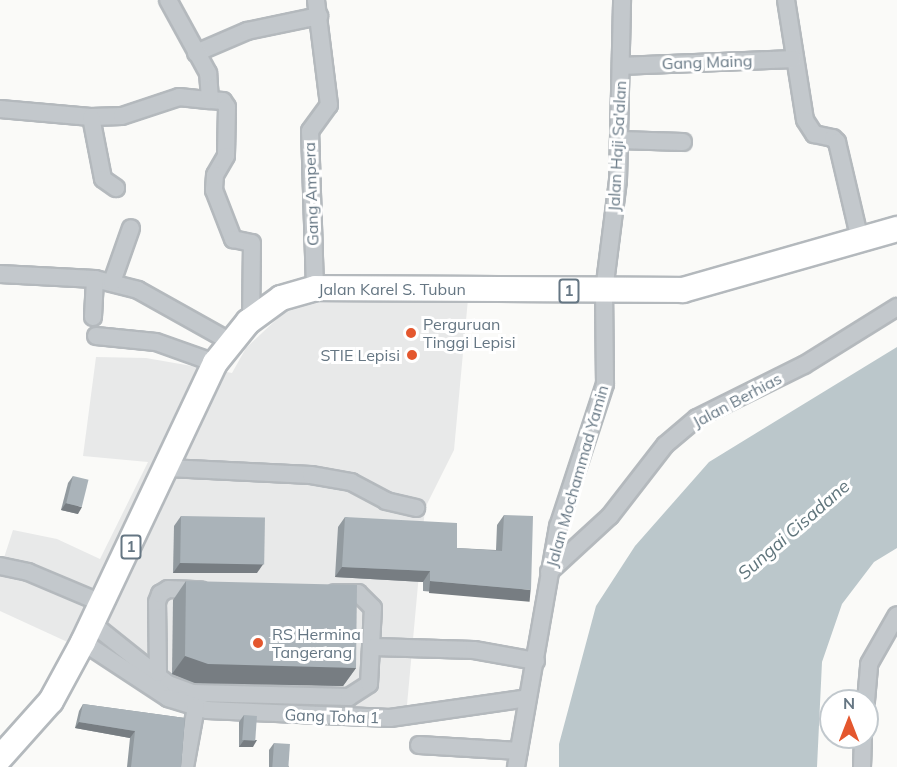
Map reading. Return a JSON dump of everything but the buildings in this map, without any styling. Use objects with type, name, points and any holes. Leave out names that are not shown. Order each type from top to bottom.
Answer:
[{"type":"highway","name":"Jalan Karel S. Tubun","points":[[0,758],[51,701],[93,624],[168,468],[215,363],[251,320],[281,298],[315,288],[683,290],[897,229]]},
{"type":"street","points":[[168,0],[208,73],[210,100]]},
{"type":"street","name":"Jalan Haji Sa'alan","points":[[604,291],[618,180],[622,0]]},
{"type":"street","points":[[786,0],[793,59],[811,131],[837,142],[860,240]]},
{"type":"street","points":[[196,53],[247,31],[317,8]]},
{"type":"street","name":"Gang Ampera","points":[[315,288],[310,131],[328,105],[317,8]]},
{"type":"street","name":"Gang Maing","points":[[621,66],[793,59]]},
{"type":"street","points":[[0,109],[91,117],[122,116],[179,97],[223,101],[227,107],[226,156],[215,175],[214,190],[233,239],[252,243],[251,320]]},
{"type":"street","points":[[91,117],[103,179],[116,188]]},
{"type":"street","points":[[619,140],[683,142]]},
{"type":"street","points":[[112,282],[131,228]]},
{"type":"street","points":[[0,274],[112,282],[138,290],[231,342]]},
{"type":"street","points":[[93,317],[95,279]]},
{"type":"street","name":"Jalan Mochammad Yamin","points":[[518,759],[558,527],[605,384],[604,291]]},
{"type":"street","name":"Jalan Berhias","points":[[549,572],[610,516],[665,445],[697,418],[804,365],[897,306]]},
{"type":"street","points":[[96,336],[156,342],[215,363]]},
{"type":"street","points":[[168,468],[310,475],[351,482],[386,501],[416,508]]},
{"type":"street","points":[[0,566],[28,572],[158,673],[168,684],[193,693],[349,697],[369,684],[374,647],[373,608],[367,599],[358,593],[322,592]]},
{"type":"street","points":[[158,673],[157,602],[160,594],[168,589],[215,590]]},
{"type":"street","points":[[867,689],[869,664],[897,615]]},
{"type":"street","name":"Gang Toha 1","points":[[93,624],[168,698],[196,707],[390,718],[528,698]]},
{"type":"street","points":[[374,647],[474,650],[536,661]]},
{"type":"street","points":[[185,767],[196,707]]},
{"type":"street","points":[[420,745],[518,759]]},
{"type":"street","points":[[852,767],[860,749]]},
{"type":"street","points":[[862,767],[863,749]]},
{"type":"shaded area","points":[[468,299],[454,450],[425,508],[406,716],[191,711],[87,651],[0,611],[0,570],[13,530],[57,539],[100,559],[148,462],[83,456],[96,357],[146,358],[232,373],[246,348],[295,302]]},
{"type":"water","name":"Sungai Cisadane","points":[[897,347],[897,548],[874,562],[842,604],[822,662],[817,767],[559,767],[559,744],[596,606],[635,546],[709,462]]},
{"type":"place","name":"Perguruan Tinggi Lepisi","points":[[411,333]]},
{"type":"place","name":"STIE Lepisi","points":[[412,355]]},
{"type":"place","name":"RS Hermina Tangerang","points":[[258,643]]}]
